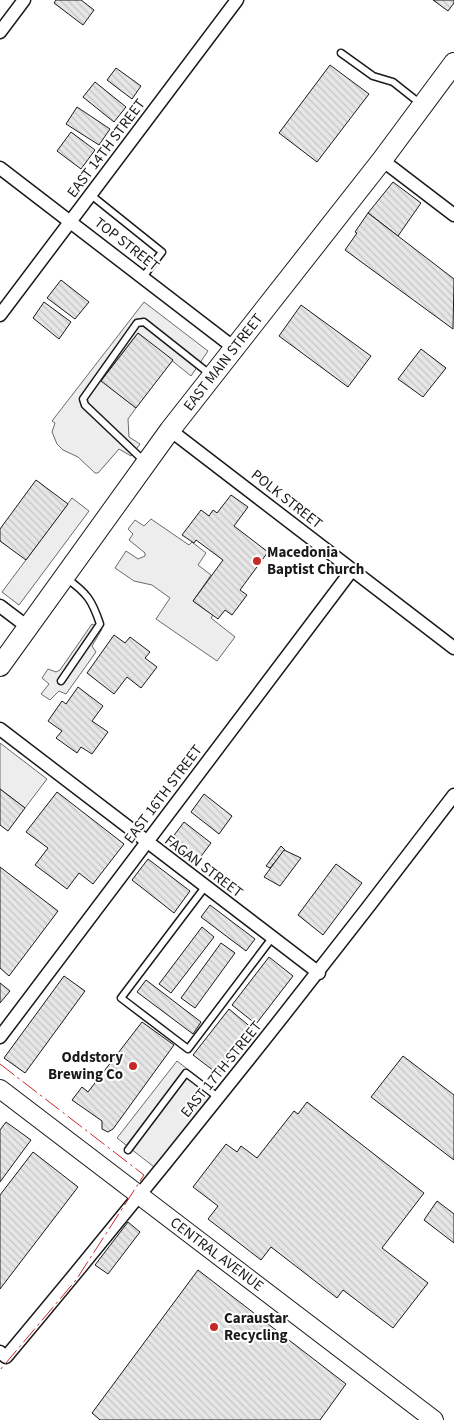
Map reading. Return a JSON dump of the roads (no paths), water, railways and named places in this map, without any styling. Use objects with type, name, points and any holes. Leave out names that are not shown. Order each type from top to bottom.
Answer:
[{"type":"main road","name":"EAST MAIN STREET","points":[[0,666],[170,430],[233,347],[382,160],[454,63]]},
{"type":"main road","name":"CENTRAL AVENUE","points":[[0,1089],[434,1420]]},
{"type":"street","points":[[0,32],[24,0]]},
{"type":"street","name":"EAST 14TH STREET","points":[[0,315],[237,0]]},
{"type":"street","points":[[382,160],[454,214]]},
{"type":"street","name":"TOP STREET","points":[[0,168],[233,347]]},
{"type":"street","name":"POLK STREET","points":[[170,430],[454,648]]},
{"type":"street","name":"EAST 16TH STREET","points":[[0,1037],[352,570]]},
{"type":"street","points":[[0,606],[29,628]]},
{"type":"street","name":"FAGAN STREET","points":[[0,729],[319,973]]},
{"type":"street","name":"EAST 17TH STREET","points":[[3,1354],[141,1196],[319,973],[454,795]]},
{"type":"lane","points":[[341,53],[373,76],[393,82],[422,105]]},
{"type":"lane","points":[[91,195],[162,252],[143,277]]},
{"type":"lane","points":[[146,464],[85,405],[83,399],[137,323],[144,322],[211,376]]},
{"type":"lane","points":[[61,681],[100,624],[94,605],[86,593],[65,578]]},
{"type":"lane","points":[[205,887],[121,998],[188,1049],[272,938]]},
{"type":"lane","points":[[128,1150],[186,1073],[219,1098]]},
{"type":"place","name":"Macedonia Baptist Church","points":[[257,561]]},
{"type":"place","name":"Oddstory Brewing Co","points":[[133,1066]]},
{"type":"place","name":"Caraustar Recycling","points":[[214,1327]]}]
